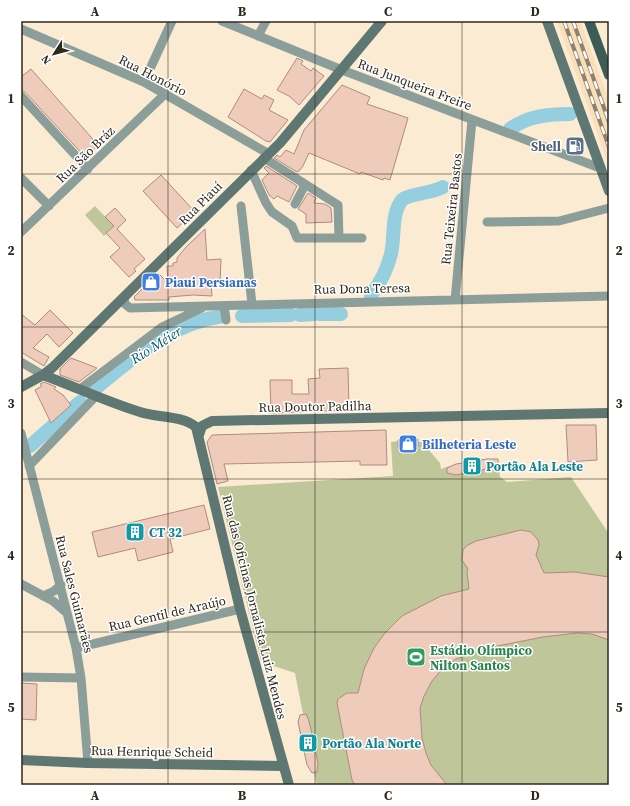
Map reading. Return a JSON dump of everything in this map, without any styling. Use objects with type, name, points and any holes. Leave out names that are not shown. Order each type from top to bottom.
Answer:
[{"type":"main road","points":[[589,21],[609,75]]},
{"type":"street","points":[[144,82],[172,21]]},
{"type":"street","name":"Rua Junqueira Freire","points":[[222,21],[342,70],[600,168]]},
{"type":"street","points":[[258,36],[266,21]]},
{"type":"street","name":"Rua Piauí","points":[[21,387],[43,375],[284,138],[382,21]]},
{"type":"street","points":[[547,21],[609,190]]},
{"type":"street","name":"Rua Honório","points":[[21,29],[144,82],[266,156],[302,182],[338,205],[339,238]]},
{"type":"street","name":"Rua São Bráz","points":[[21,232],[165,94]]},
{"type":"street","points":[[21,96],[88,168]]},
{"type":"street","name":"Rua Teixeira Bastos","points":[[455,300],[472,120]]},
{"type":"street","points":[[252,170],[266,203],[272,212],[287,221],[292,226],[297,238],[362,238]]},
{"type":"street","points":[[21,178],[49,206]]},
{"type":"street","points":[[295,204],[304,187],[302,182]]},
{"type":"street","points":[[241,206],[252,304]]},
{"type":"street","points":[[487,222],[559,221],[609,208]]},
{"type":"street","name":"Rua Dona Teresa","points":[[125,296],[124,303],[130,308],[207,306],[225,313],[252,304],[609,296]]},
{"type":"street","points":[[80,389],[162,327],[207,306]]},
{"type":"street","points":[[21,362],[43,375],[140,412],[190,423],[196,427],[199,435]]},
{"type":"street","points":[[29,466],[96,396]]},
{"type":"street","name":"Rua Doutor Padilha","points":[[199,435],[202,426],[212,421],[609,413]]},
{"type":"street","name":"Rua Sales Guimarães","points":[[21,433],[76,648],[81,678],[88,763]]},
{"type":"street","name":"Rua das Oficinas Jornalista Luiz Mendes","points":[[199,435],[240,609],[282,766],[289,785]]},
{"type":"street","points":[[21,584],[58,604],[68,614]]},
{"type":"street","points":[[43,596],[54,591],[61,585]]},
{"type":"street","name":"Rua Gentil de Araújo","points":[[76,648],[240,609]]},
{"type":"street","points":[[21,677],[81,678]]},
{"type":"street","name":"Rua Henrique Scheid","points":[[21,760],[88,763],[282,766]]},
{"type":"shaded area","points":[[557,21],[580,21],[609,100],[609,166]]},
{"type":"green space","points":[[95,206],[114,226],[104,236],[85,215]]},
{"type":"green space","points":[[418,439],[418,442],[422,442],[440,463],[441,469],[456,464],[498,459],[500,477],[507,482],[571,477],[609,534],[609,785],[317,785],[314,773],[312,773],[306,760],[302,744],[299,721],[300,715],[303,714],[295,673],[268,664],[267,660],[261,661],[218,487],[393,476],[391,442]]},
{"type":"building","points":[[297,58],[303,61],[301,64],[311,71],[313,68],[324,76],[299,105],[289,96],[277,90]]},
{"type":"building","points":[[31,69],[98,145],[86,158],[25,92],[21,90],[21,77]]},
{"type":"building","points":[[342,85],[370,97],[367,104],[408,118],[390,180],[384,178],[383,180],[361,172],[360,174],[309,153],[303,166],[297,172],[274,158],[277,155],[280,157],[286,150],[294,154],[304,130]]},
{"type":"building","points":[[244,89],[262,99],[264,95],[274,100],[269,110],[288,120],[270,142],[228,117]]},
{"type":"building","points":[[266,166],[297,186],[289,202],[277,196],[274,199],[269,195],[262,180],[269,173],[264,168]]},
{"type":"building","points":[[161,175],[195,212],[177,228],[143,191]]},
{"type":"building","points":[[308,193],[316,198],[314,203],[325,204],[331,208],[332,222],[306,223],[306,214],[298,209]]},
{"type":"building","points":[[115,208],[126,220],[117,229],[145,259],[134,269],[136,271],[129,277],[110,257],[120,248],[106,233],[114,226],[105,217]]},
{"type":"building","points":[[205,229],[207,260],[221,259],[220,284],[211,284],[212,296],[193,295],[169,297],[169,300],[135,300],[134,297],[158,273],[168,283],[167,266],[173,266],[173,263],[177,262],[177,258],[186,247]]},
{"type":"building","points":[[50,310],[73,333],[59,347],[47,334],[33,348],[49,357],[44,366],[21,352],[21,314],[35,325]]},
{"type":"building","points":[[71,358],[97,368],[79,382],[60,375],[60,369]]},
{"type":"building","points":[[348,368],[349,410],[271,413],[270,380],[292,380],[292,394],[309,394],[308,379],[320,378],[319,369]]},
{"type":"building","points":[[44,382],[56,387],[54,389],[63,395],[71,405],[51,423],[35,390],[42,386],[40,384]]},
{"type":"building","points":[[566,425],[596,425],[597,460],[568,462]]},
{"type":"building","points":[[386,430],[387,465],[360,465],[360,461],[224,464],[228,481],[217,484],[207,442],[212,435]]},
{"type":"building","name":"Bilheteria Leste","points":[[418,439],[418,446],[398,447],[398,440]]},
{"type":"building","name":"Portão Ala Leste","points":[[487,459],[498,459],[498,464],[487,469],[456,475],[447,473],[447,468],[456,464]]},
{"type":"building","name":"CT 32","points":[[204,505],[210,529],[170,539],[173,552],[138,561],[135,548],[98,557],[92,532]]},
{"type":"building","name":"Estádio Olímpico Nilton Santos","points":[[521,530],[531,532],[538,540],[539,545],[536,555],[544,573],[575,572],[609,577],[609,640],[592,634],[577,633],[543,637],[487,648],[456,659],[442,669],[432,681],[424,696],[420,708],[422,738],[426,753],[431,765],[447,785],[355,785],[352,780],[337,703],[338,699],[347,693],[358,693],[364,669],[374,648],[385,633],[402,616],[441,596],[469,589],[468,569],[462,560],[463,550],[466,546],[476,541]]},
{"type":"building","points":[[21,683],[37,684],[36,720],[21,719]]},
{"type":"building","name":"Portão Ala Norte","points":[[306,714],[309,721],[318,763],[317,772],[312,773],[307,765],[298,722],[300,715]]},
{"type":"waterway","name":"Rio Méier","points":[[510,129],[524,121],[538,117],[570,114]]},
{"type":"waterway","name":"Rio Méier","points":[[371,295],[386,271],[392,248],[396,212],[402,200],[410,196],[433,191],[443,187]]},
{"type":"waterway","name":"Rio Méier","points":[[300,315],[314,314]]},
{"type":"waterway","name":"Rio Méier","points":[[319,314],[341,314]]},
{"type":"waterway","name":"Rio Méier","points":[[242,316],[291,315]]},
{"type":"waterway","name":"Rio Méier","points":[[96,388],[125,364],[171,333],[204,320],[223,316]]},
{"type":"waterway","name":"Rio Méier","points":[[30,446],[80,402]]},
{"type":"railway","points":[[564,21],[609,147]]},
{"type":"railway","points":[[573,21],[609,122]]},
{"type":"place","name":"Shell","points":[[575,146]]},
{"type":"place","name":"Piaui Persianas","points":[[151,282]]},
{"type":"place","name":"Bilheteria Leste","points":[[408,444]]},
{"type":"place","name":"Portão Ala Leste","points":[[472,466]]},
{"type":"place","name":"CT 32","points":[[135,532]]},
{"type":"place","name":"Estádio Olímpico Nilton Santos","points":[[416,657]]},
{"type":"place","name":"Portão Ala Norte","points":[[308,743]]}]
